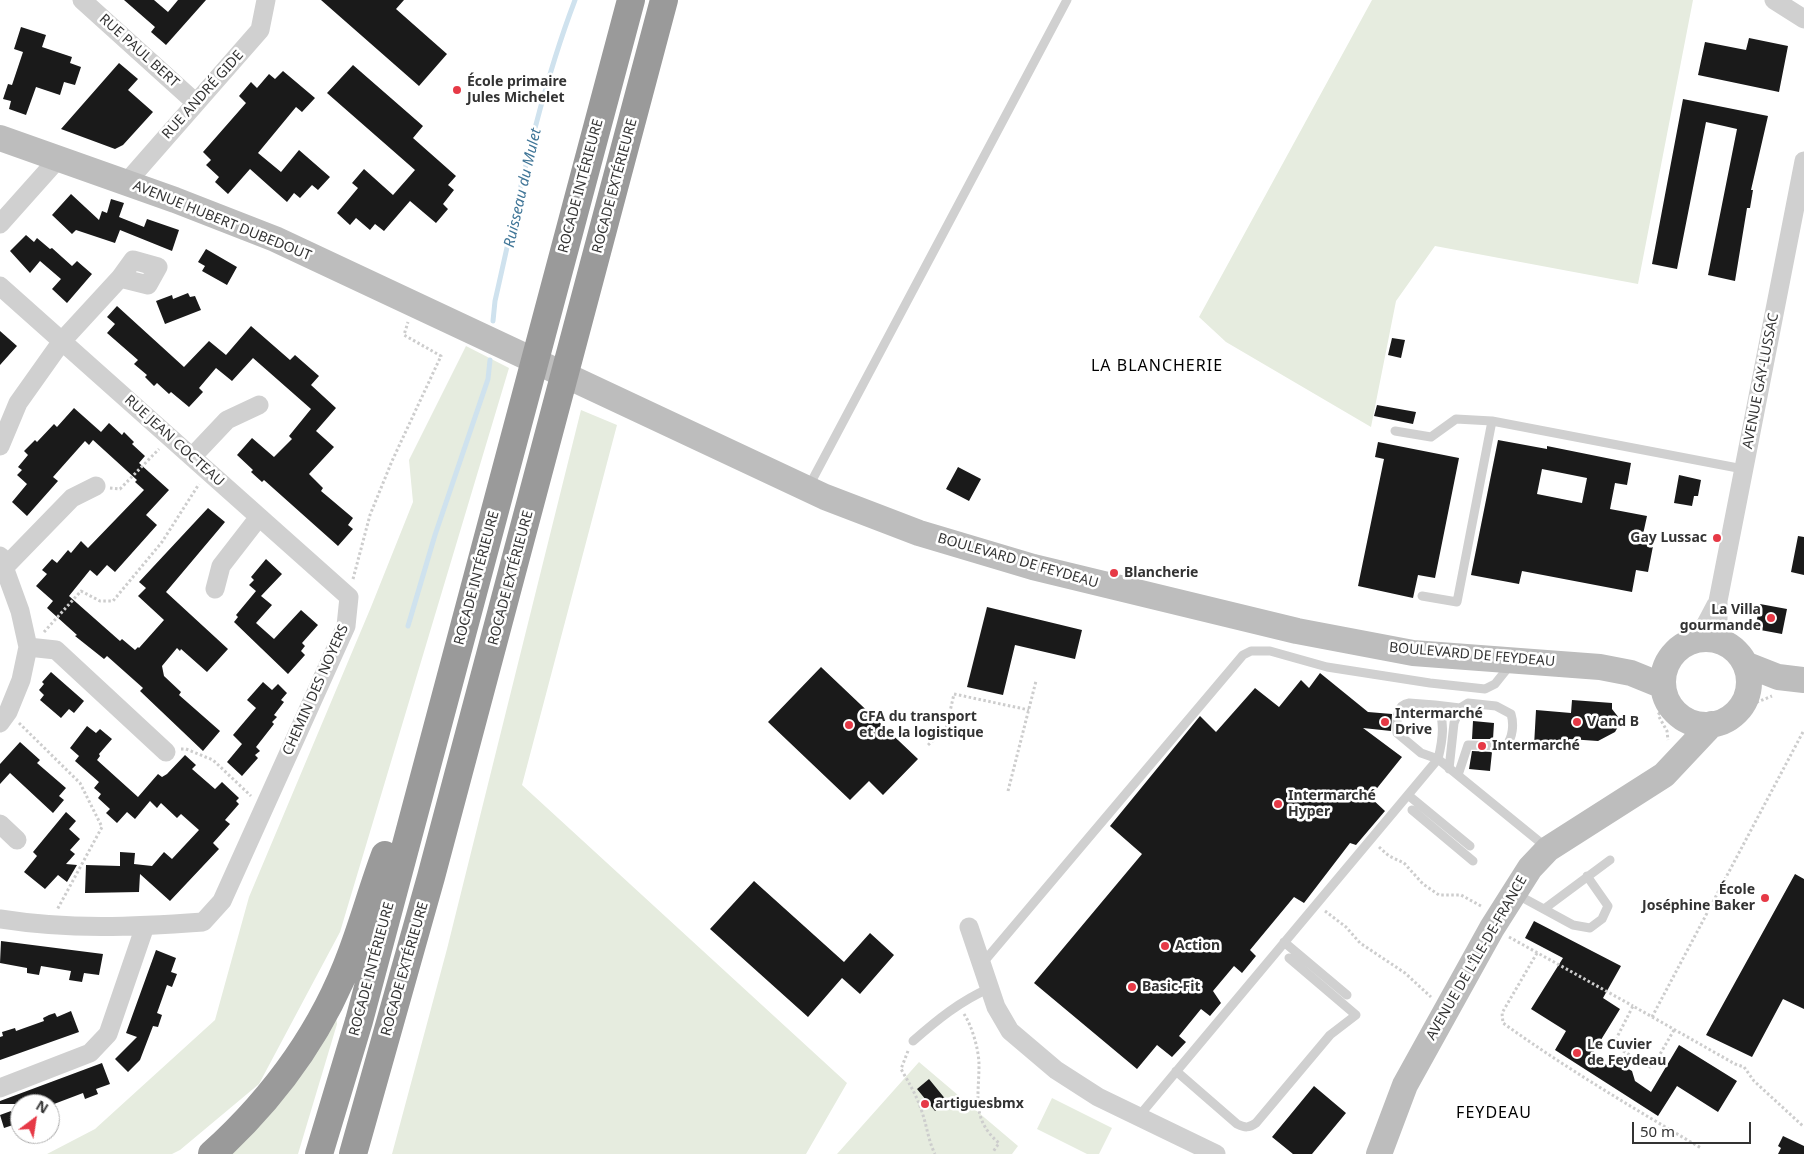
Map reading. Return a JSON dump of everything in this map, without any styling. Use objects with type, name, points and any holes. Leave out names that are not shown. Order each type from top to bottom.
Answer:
[{"type":"highway","name":"ROCADE INTÉRIEURE","points":[[319,1154],[359,1021],[631,0]]},
{"type":"highway","name":"ROCADE EXTÉRIEURE","points":[[353,1154],[431,877],[664,0]]},
{"type":"highway","points":[[212,1154],[244,1125],[282,1080],[314,1031],[336,990],[352,953],[384,860],[439,717]]},
{"type":"highway","points":[[373,1154],[404,1039],[418,968],[431,877]]},
{"type":"main road","name":"AVENUE HUBERT DUBEDOUT","points":[[0,138],[274,239],[607,396]]},
{"type":"main road","name":"BOULEVARD DE FEYDEAU","points":[[607,396],[808,489],[919,532],[1033,567],[1149,597],[1296,631],[1413,653],[1600,667],[1631,673],[1670,701]]},
{"type":"main road","points":[[1673,767],[1679,743],[1663,675],[1682,648],[1712,639],[1724,643],[1734,650],[1745,664],[1749,687],[1745,699]]},
{"type":"main road","name":"BOULEVARD DE FEYDEAU","points":[[1600,667],[1632,665],[1682,648]]},
{"type":"main road","points":[[1745,664],[1778,677],[1804,680]]},
{"type":"main road","points":[[1670,701],[1690,722],[1712,724],[1724,721],[1734,714],[1745,699],[1765,682],[1778,677]]},
{"type":"main road","name":"AVENUE DE L'ÎLE-DE-FRANCE","points":[[1379,1154],[1405,1085],[1492,928],[1530,868],[1548,849],[1664,775],[1712,724]]},
{"type":"street","name":"RUE PAUL BERT","points":[[82,0],[196,103]]},
{"type":"street","name":"RUE ANDRÉ GIDE","points":[[126,183],[260,30],[266,0]]},
{"type":"street","points":[[1774,0],[1804,19]]},
{"type":"street","points":[[0,224],[58,158]]},
{"type":"street","name":"AVENUE GAY-LUSSAC","points":[[1724,643],[1718,626],[1718,601],[1804,161]]},
{"type":"street","points":[[0,446],[18,403],[62,342],[120,278]]},
{"type":"street","name":"RUE JEAN COCTEAU","points":[[0,286],[349,597]]},
{"type":"street","points":[[192,457],[227,420],[259,405]]},
{"type":"street","points":[[4,717],[21,680],[28,647],[20,611],[1,566],[72,498],[96,486]]},
{"type":"street","points":[[215,590],[221,566],[259,517]]},
{"type":"street","name":"CHEMIN DES NOYERS","points":[[144,926],[203,922],[222,901],[346,626],[349,597]]},
{"type":"street","name":"AVENUE GAY-LUSSAC","points":[[1682,648],[1706,624],[1718,601]]},
{"type":"street","points":[[28,647],[56,650],[166,752]]},
{"type":"street","points":[[0,824],[17,840]]},
{"type":"street","points":[[0,919],[49,925],[144,926],[108,1034],[90,1054],[0,1088]]},
{"type":"street","points":[[969,927],[996,1008],[1010,1031],[1056,1070],[1098,1097],[1215,1154]]},
{"type":"lane","points":[[808,489],[1067,0]]},
{"type":"lane","points":[[1395,431],[1431,437],[1456,418],[1492,421],[1743,469]]},
{"type":"lane","points":[[1422,596],[1457,602],[1492,421]]},
{"type":"lane","points":[[981,965],[1243,655],[1251,651],[1270,651],[1327,667],[1430,683],[1485,689],[1496,684],[1514,660]]},
{"type":"lane","points":[[1458,776],[1468,745],[1506,746],[1512,737],[1513,720],[1511,714],[1496,706],[1468,704],[1460,708],[1404,704],[1398,713],[1396,733],[1421,753],[1438,760],[1449,768],[1458,776],[1548,849]]},
{"type":"lane","points":[[1139,1116],[1438,760],[1442,720],[1439,710],[1435,705]]},
{"type":"lane","points":[[1449,768],[1454,723],[1460,708]]},
{"type":"lane","points":[[1408,795],[1470,846]]},
{"type":"lane","points":[[1412,810],[1473,860]]},
{"type":"lane","points":[[1544,908],[1610,860]]},
{"type":"lane","points":[[1514,893],[1573,925],[1590,928],[1602,919],[1608,906],[1587,876]]},
{"type":"lane","points":[[1284,942],[1347,995]]},
{"type":"lane","points":[[1176,1071],[1237,1124],[1251,1127],[1330,1035],[1356,1015],[1289,958]]},
{"type":"lane","points":[[913,1041],[942,1015],[990,988]]},
{"type":"path","points":[[349,597],[370,515],[392,461],[441,356],[404,335],[406,328]]},
{"type":"path","points":[[96,486],[120,489],[170,437]]},
{"type":"path","points":[[28,647],[81,590],[100,601],[113,601],[162,542],[207,471]]},
{"type":"path","points":[[1008,791],[1036,681]]},
{"type":"path","points":[[928,745],[946,729],[954,694],[1029,710]]},
{"type":"path","points":[[1668,740],[1667,731],[1658,716],[1670,701]]},
{"type":"path","points":[[4,717],[80,783],[102,827],[49,925]]},
{"type":"path","points":[[1652,1017],[1804,730]]},
{"type":"path","points":[[166,752],[186,749],[213,760],[264,806]]},
{"type":"path","points":[[1372,838],[1388,856],[1404,862],[1423,884],[1439,895],[1461,895],[1481,906],[1482,922],[1735,1064],[1744,1067],[1754,1082],[1804,1127]]},
{"type":"path","points":[[1316,904],[1346,927],[1360,943],[1405,973],[1431,997]]},
{"type":"path","points":[[1537,953],[1502,1012],[1503,1023],[1552,1059],[1700,1148]]},
{"type":"path","points":[[958,1005],[968,1021],[979,1063],[976,1101],[987,1133],[999,1143],[993,1152]]},
{"type":"path","points":[[1633,1006],[1613,1045],[1652,1068],[1674,1030]]},
{"type":"path","points":[[913,1041],[900,1069],[916,1096],[929,1143],[935,1154]]},
{"type":"shaded area","points":[[1372,0],[1693,0],[1638,284],[1435,246],[1396,301],[1371,427],[1226,342],[1199,317]]},
{"type":"shaded area","points":[[466,346],[509,368],[340,932],[259,1084],[180,1150],[172,1154],[47,1154],[95,1129],[215,1020],[249,897],[413,502],[409,460]]},
{"type":"shaded area","points":[[581,410],[617,425],[522,785],[847,1083],[806,1154],[392,1154],[447,949]]},
{"type":"shaded area","points":[[336,1016],[337,1024],[298,1154],[228,1154]]},
{"type":"shaded area","name":"artiguesbmx","points":[[919,1062],[1018,1146],[1012,1154],[837,1154]]},
{"type":"shaded area","points":[[1052,1098],[1112,1128],[1099,1154],[1087,1154],[1037,1129]]},
{"type":"building","points":[[124,0],[154,0],[168,12],[178,0],[206,0],[166,45],[151,32],[155,27]]},
{"type":"building","points":[[321,0],[404,0],[396,9],[447,54],[419,86]]},
{"type":"building","points":[[21,27],[46,35],[42,47],[72,57],[70,63],[81,67],[75,85],[64,82],[60,95],[36,87],[26,115],[9,109],[11,101],[3,99],[8,84],[12,85],[23,52],[14,49]]},
{"type":"building","points":[[1749,38],[1788,46],[1779,92],[1698,75],[1705,42],[1746,50]]},
{"type":"building","points":[[119,63],[138,79],[128,90],[153,112],[123,145],[115,149],[61,129]]},
{"type":"building","points":[[353,65],[423,126],[413,138],[456,176],[448,185],[454,190],[443,204],[448,209],[436,223],[410,201],[384,231],[375,224],[370,230],[356,218],[350,225],[337,213],[358,188],[352,183],[364,169],[393,195],[415,170],[327,93]]},
{"type":"building","points":[[283,71],[315,98],[302,112],[296,107],[258,153],[281,172],[299,150],[330,177],[318,190],[312,185],[300,198],[294,193],[287,202],[250,169],[228,194],[215,182],[219,177],[206,165],[211,160],[203,152],[246,103],[239,96],[251,82],[257,88],[269,74],[275,79]]},
{"type":"building","points":[[1683,99],[1768,116],[1751,190],[1753,190],[1750,208],[1747,208],[1735,281],[1708,275],[1737,129],[1706,122],[1677,269],[1652,264]]},
{"type":"building","points":[[71,194],[99,220],[102,211],[107,213],[111,199],[124,203],[119,217],[144,227],[147,219],[179,230],[172,251],[120,230],[115,243],[76,230],[72,234],[52,215]]},
{"type":"building","points":[[26,235],[34,242],[37,238],[50,249],[52,248],[72,266],[77,261],[92,274],[67,303],[52,289],[61,279],[40,261],[30,273],[10,251]]},
{"type":"building","points":[[206,249],[237,267],[227,285],[202,271],[205,266],[198,262]]},
{"type":"building","points":[[188,293],[190,297],[195,296],[201,310],[165,324],[156,301],[172,295],[173,299]]},
{"type":"building","points":[[117,306],[184,367],[209,341],[226,355],[251,326],[290,360],[295,355],[319,376],[311,385],[336,408],[316,431],[334,447],[309,474],[323,488],[321,491],[353,518],[348,525],[353,529],[338,546],[264,480],[262,482],[251,472],[253,470],[237,455],[252,438],[274,457],[292,439],[289,436],[311,409],[253,358],[232,381],[216,368],[199,388],[203,392],[189,407],[171,392],[169,394],[157,383],[154,386],[145,377],[147,375],[134,364],[138,360],[107,333],[115,324],[107,317]]},
{"type":"building","points":[[0,331],[17,346],[0,365]]},
{"type":"building","points":[[1392,338],[1405,340],[1401,358],[1388,355]]},
{"type":"building","points":[[1377,405],[1416,412],[1413,424],[1374,416]]},
{"type":"building","points":[[74,408],[101,432],[109,423],[122,435],[124,432],[134,442],[132,444],[145,456],[139,463],[169,490],[146,515],[157,525],[115,572],[107,565],[97,576],[90,570],[69,596],[120,641],[122,639],[135,650],[164,620],[138,596],[146,588],[139,582],[208,508],[225,522],[166,592],[228,649],[207,672],[181,649],[180,651],[177,648],[162,666],[164,676],[181,692],[179,695],[220,731],[203,751],[140,691],[143,688],[107,656],[104,659],[75,636],[77,635],[47,608],[53,601],[36,586],[47,574],[42,570],[52,559],[57,563],[68,550],[71,553],[81,541],[88,548],[144,490],[135,482],[137,480],[93,440],[89,445],[85,441],[53,477],[58,481],[27,516],[12,502],[27,484],[17,475],[22,470],[18,467],[28,455],[24,451],[35,440],[37,442],[54,424],[57,427]]},
{"type":"building","points":[[1498,440],[1547,449],[1547,446],[1631,463],[1627,485],[1615,483],[1610,509],[1647,516],[1642,539],[1654,541],[1648,572],[1636,570],[1632,592],[1522,571],[1519,584],[1471,575]],"holes":[[[1542,469],[1587,478],[1582,503],[1537,494]]]},
{"type":"building","points":[[1378,442],[1459,458],[1435,578],[1418,575],[1413,598],[1358,586],[1384,459],[1375,457]]},
{"type":"building","points":[[958,467],[981,479],[969,501],[946,489]]},
{"type":"building","points":[[1679,475],[1701,480],[1698,496],[1694,496],[1692,506],[1674,503]]},
{"type":"building","points":[[1798,536],[1804,537],[1804,575],[1791,572]]},
{"type":"building","points":[[266,559],[282,574],[261,596],[272,605],[256,623],[274,639],[301,610],[318,625],[302,643],[305,646],[301,651],[305,655],[288,674],[234,622],[238,617],[236,615],[256,591],[249,585],[254,580],[251,577]]},
{"type":"building","points":[[1760,604],[1787,609],[1782,634],[1755,629]]},
{"type":"building","points":[[987,607],[1082,630],[1075,659],[1015,645],[1003,695],[967,687]]},
{"type":"building","points":[[821,667],[918,759],[883,795],[869,781],[850,800],[768,722]]},
{"type":"building","points":[[51,672],[84,701],[74,713],[69,709],[61,718],[40,700],[44,695],[39,690],[44,684],[42,682]]},
{"type":"building","points":[[1320,673],[1368,712],[1392,714],[1391,731],[1363,728],[1402,757],[1370,797],[1385,811],[1356,845],[1350,843],[1304,903],[1294,897],[1250,950],[1256,956],[1242,973],[1234,966],[1213,991],[1221,1003],[1210,1016],[1201,1009],[1179,1036],[1186,1042],[1172,1057],[1157,1045],[1137,1069],[1034,983],[1142,854],[1110,826],[1200,716],[1216,732],[1255,688],[1279,707],[1301,680],[1309,688]]},
{"type":"building","points":[[263,682],[272,690],[278,684],[287,693],[281,700],[284,702],[274,715],[277,717],[272,722],[274,724],[256,747],[260,751],[255,755],[258,758],[242,776],[227,762],[242,744],[233,735],[256,708],[247,700]]},
{"type":"building","name":"V and B","points":[[1572,700],[1612,703],[1612,709],[1619,718],[1619,725],[1615,732],[1598,741],[1569,739],[1569,749],[1534,746],[1536,710],[1571,713]]},
{"type":"building","points":[[1473,721],[1494,723],[1493,739],[1472,739]]},
{"type":"building","points":[[87,726],[96,733],[100,729],[112,739],[99,754],[100,756],[97,760],[138,797],[158,774],[162,777],[167,774],[185,755],[196,765],[192,769],[215,789],[222,782],[239,798],[236,801],[239,804],[225,820],[230,824],[213,843],[219,849],[170,901],[140,874],[139,892],[85,893],[86,865],[120,866],[120,852],[135,853],[134,864],[152,866],[164,852],[172,859],[199,830],[181,814],[177,818],[161,803],[157,808],[150,801],[135,819],[127,812],[117,823],[106,813],[110,809],[98,798],[101,794],[94,788],[99,782],[75,761],[79,756],[70,748]]},
{"type":"building","points":[[20,742],[40,760],[37,763],[66,788],[59,796],[64,800],[53,813],[10,773],[0,784],[0,764]]},
{"type":"building","points":[[1472,751],[1492,752],[1490,771],[1469,769]]},
{"type":"building","points":[[66,812],[76,821],[69,829],[80,839],[70,850],[75,854],[66,864],[77,865],[67,882],[58,875],[45,889],[24,872],[37,856],[33,852]]},
{"type":"building","points":[[1795,874],[1804,879],[1804,1009],[1783,999],[1752,1057],[1706,1035]]},
{"type":"building","points":[[754,881],[844,962],[870,933],[894,955],[860,994],[842,978],[808,1017],[710,929]]},
{"type":"building","name":"Le Cuvier de Feydeau","points":[[1534,921],[1621,966],[1603,998],[1620,1009],[1591,1056],[1607,1065],[1618,1063],[1632,1071],[1635,1081],[1651,1092],[1679,1045],[1737,1081],[1718,1112],[1677,1086],[1658,1116],[1555,1050],[1566,1031],[1531,1009],[1563,958],[1525,938]]},
{"type":"building","points":[[1,941],[103,954],[99,975],[84,973],[82,982],[69,980],[71,971],[41,966],[39,975],[27,973],[27,968],[0,963]]},
{"type":"building","points":[[156,950],[176,958],[171,972],[177,974],[172,987],[167,985],[157,1013],[162,1015],[158,1027],[153,1026],[140,1060],[128,1072],[115,1059],[137,1037],[126,1033]]},
{"type":"building","points":[[71,1011],[79,1032],[0,1060],[0,1037],[3,1036],[2,1032],[15,1028],[16,1031],[44,1021],[43,1018],[49,1015],[55,1013],[57,1017]]},
{"type":"building","points":[[102,1063],[110,1084],[96,1089],[98,1094],[85,1099],[83,1093],[60,1102],[60,1094],[19,1094]]},
{"type":"building","points":[[929,1079],[947,1101],[935,1111],[917,1089]]},
{"type":"building","points":[[1314,1086],[1346,1113],[1312,1154],[1293,1154],[1272,1137]]},
{"type":"building","points":[[10,1097],[10,1104],[0,1104],[0,1101]]},
{"type":"building","points":[[10,1111],[10,1126],[4,1128],[0,1115]]},
{"type":"building","points":[[1783,1136],[1804,1146],[1804,1154],[1778,1154],[1781,1148],[1778,1146]]},
{"type":"waterway","name":"Ruisseau du Mulet","points":[[493,321],[495,301],[539,111],[575,0]]},
{"type":"waterway","name":"Ruisseau du Mulet","points":[[408,626],[435,535],[488,379],[490,360]]},
{"type":"place","name":"École primaire Jules Michelet","points":[[457,90]]},
{"type":"place","name":"Gay Lussac","points":[[1717,538]]},
{"type":"place","name":"Blancherie","points":[[1114,573]]},
{"type":"place","name":"La Villa gourmande","points":[[1771,618]]},
{"type":"place","name":"Intermarché Drive","points":[[1385,722]]},
{"type":"place","name":"V and B","points":[[1577,722]]},
{"type":"place","name":"CFA du transport et de la logistique","points":[[849,725]]},
{"type":"place","name":"Intermarché","points":[[1482,746]]},
{"type":"place","name":"Intermarché Hyper","points":[[1278,804]]},
{"type":"place","name":"École Joséphine Baker","points":[[1765,898]]},
{"type":"place","name":"Action","points":[[1165,946]]},
{"type":"place","name":"Basic-Fit","points":[[1132,987]]},
{"type":"place","name":"Le Cuvier de Feydeau","points":[[1577,1053]]},
{"type":"place","name":"artiguesbmx","points":[[925,1104]]},
{"type":"district","name":"LA BLANCHERIE","points":[[1157,366]]},
{"type":"district","name":"FEYDEAU","points":[[1494,1113]]}]
